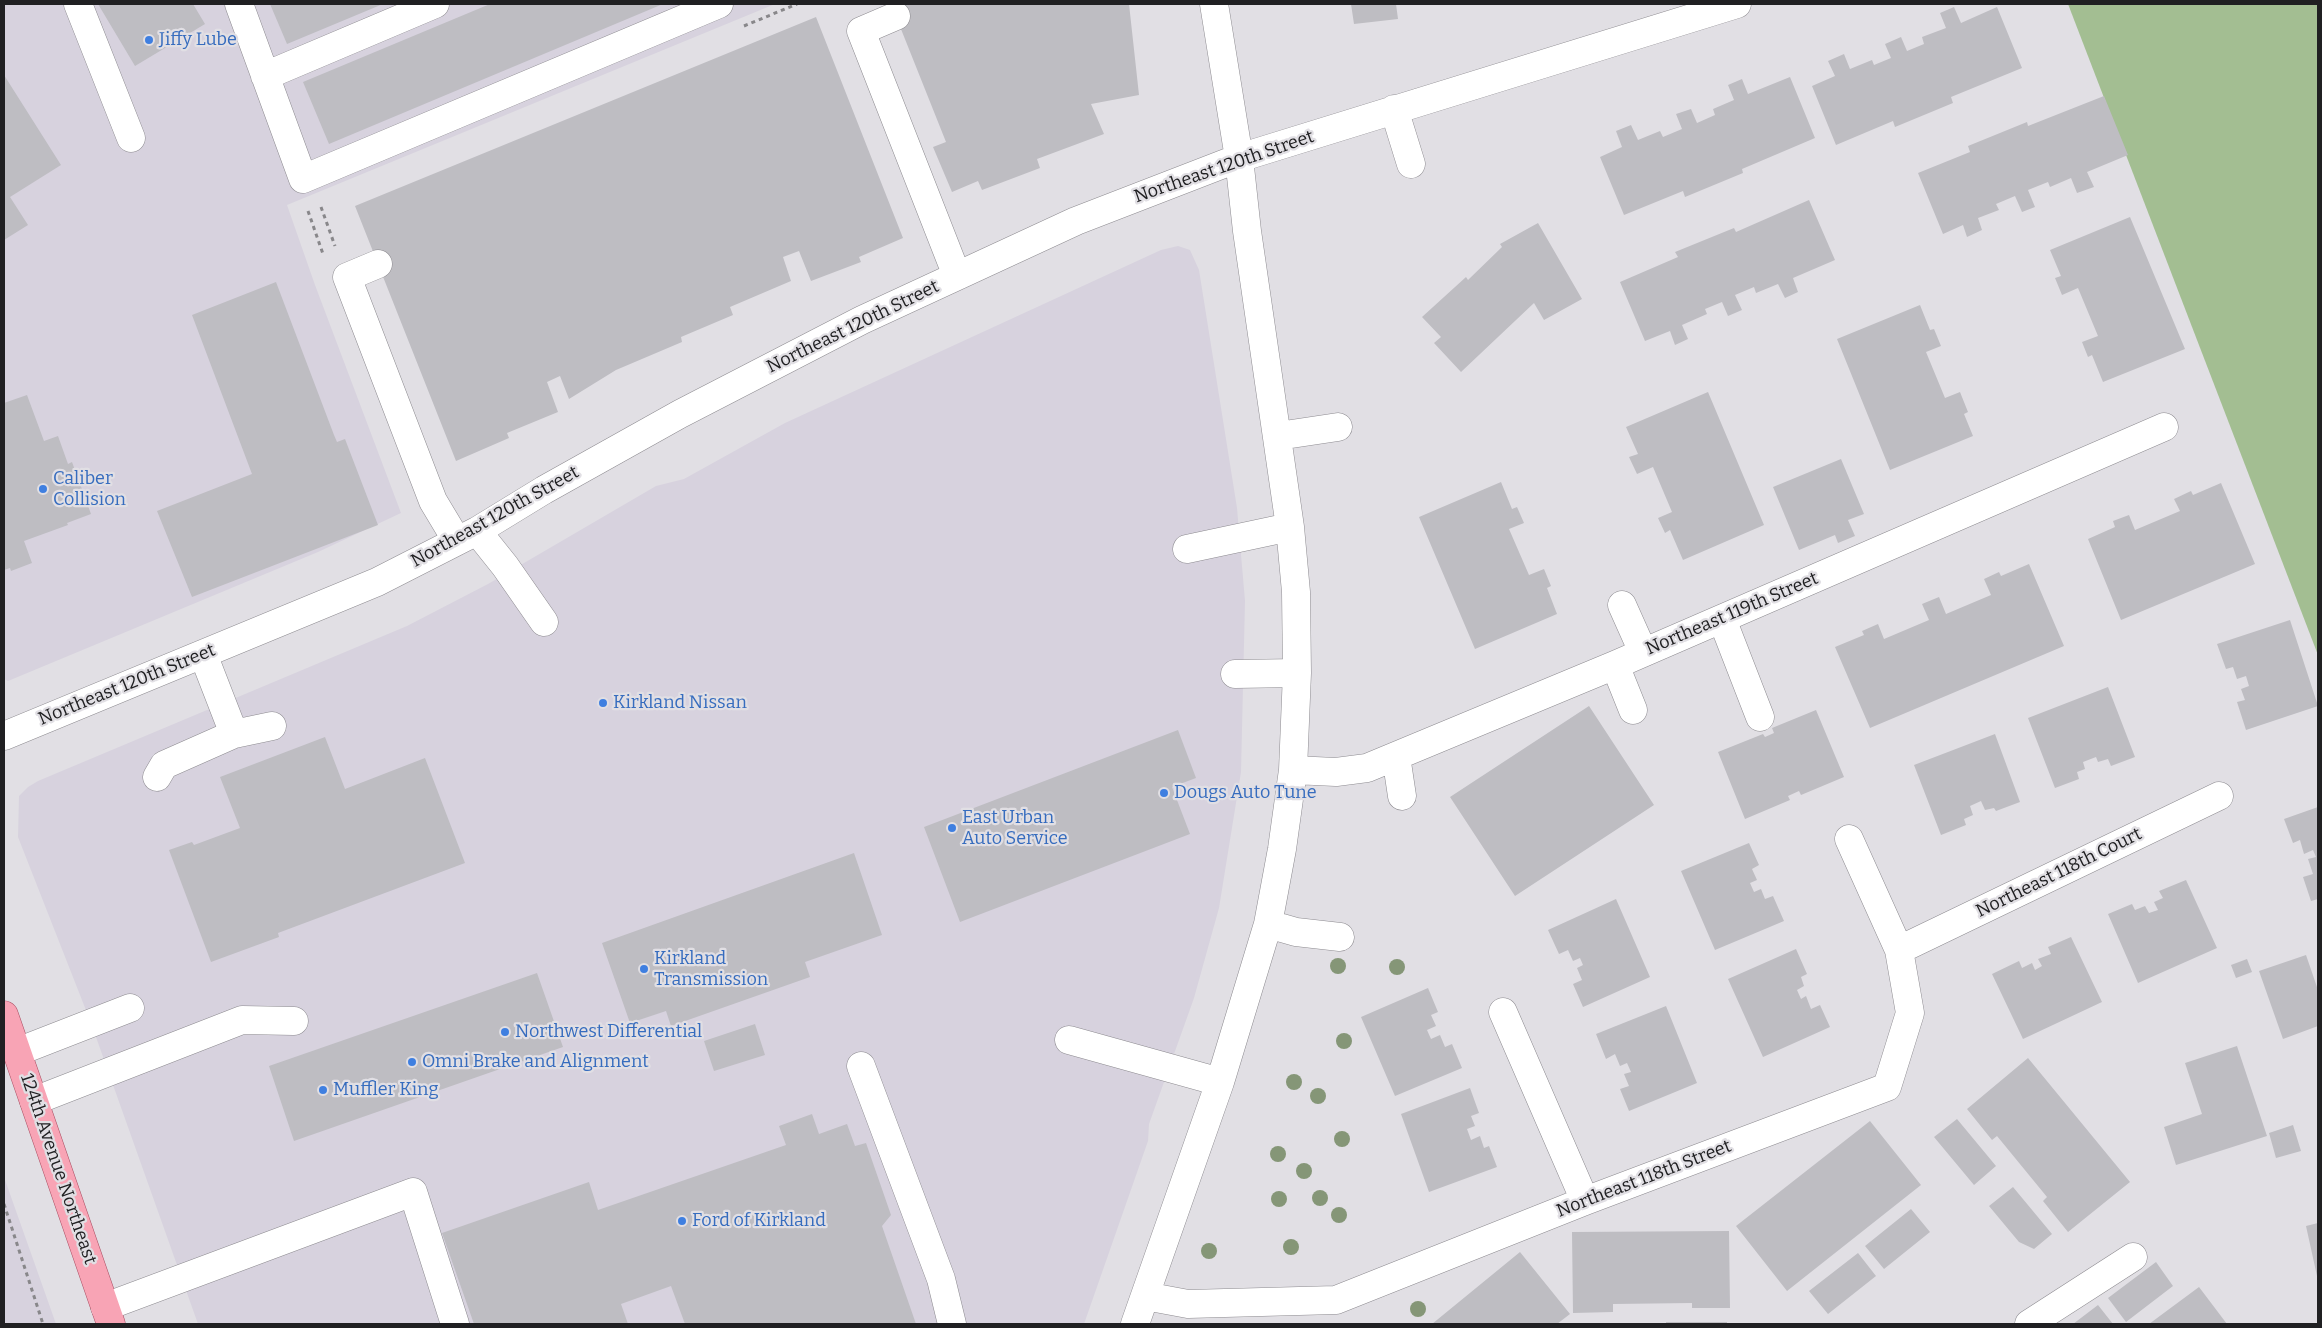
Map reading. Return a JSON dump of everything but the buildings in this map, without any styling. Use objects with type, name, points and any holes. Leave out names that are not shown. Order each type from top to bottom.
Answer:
[{"type":"main road","name":"124th Avenue Northeast","points":[[4,1015],[108,1315]]},
{"type":"street","points":[[78,4],[131,138]]},
{"type":"street","points":[[238,4],[303,179],[719,4]]},
{"type":"street","points":[[265,76],[435,4]]},
{"type":"street","points":[[1135,1324],[1220,1082],[1268,924],[1282,850],[1293,770],[1297,673],[1296,592],[1290,526],[1247,231],[1239,158],[1214,4]]},
{"type":"street","name":"Northeast 120th Street","points":[[4,736],[377,582],[467,536],[544,490],[680,414],[862,320],[1076,221],[1239,158],[1737,4]]},
{"type":"street","points":[[896,16],[861,31],[957,276]]},
{"type":"street","points":[[1394,110],[1411,164]]},
{"type":"street","points":[[378,264],[347,277],[433,501],[467,536],[505,566],[544,622]]},
{"type":"street","name":"Northeast 119th Street","points":[[1293,770],[1336,772],[1367,768],[1615,665],[2164,426]]},
{"type":"street","points":[[1278,436],[1338,427]]},
{"type":"street","points":[[1187,549],[1290,526]]},
{"type":"street","points":[[1622,604],[1644,652]]},
{"type":"street","points":[[1722,619],[1760,717]]},
{"type":"street","points":[[203,654],[234,734]]},
{"type":"street","points":[[1615,665],[1633,710]]},
{"type":"street","points":[[1235,674],[1297,673]]},
{"type":"street","points":[[157,777],[164,765],[234,734],[272,726]]},
{"type":"street","points":[[1396,756],[1402,796]]},
{"type":"street","name":"Northeast 118th Court","points":[[1899,950],[2219,796]]},
{"type":"street","name":"Northeast 118th Street","points":[[1144,1296],[1188,1304],[1336,1300],[1585,1200],[1887,1087],[1910,1013],[1899,950],[1849,838]]},
{"type":"street","points":[[1268,924],[1296,932],[1340,937]]},
{"type":"street","points":[[17,1052],[130,1008]]},
{"type":"street","points":[[1503,1012],[1585,1200]]},
{"type":"street","points":[[34,1101],[242,1020],[294,1020]]},
{"type":"street","points":[[1069,1040],[1220,1082]]},
{"type":"street","points":[[861,1066],[941,1279],[952,1324]]},
{"type":"street","points":[[108,1315],[413,1192],[455,1324]]},
{"type":"street","points":[[2029,1324],[2133,1257]]},
{"type":"path","points":[[323,212],[335,245]]},
{"type":"path","points":[[4,1204],[43,1324]]},
{"type":"shaded area","points":[[4,4],[775,4],[287,205],[315,285],[401,513],[318,552],[8,681],[4,679]]},
{"type":"shaded area","points":[[1178,246],[1190,250],[1199,270],[1237,508],[1245,601],[1241,772],[1219,908],[1194,998],[1149,1124],[1148,1141],[1084,1324],[198,1324],[91,1023],[18,837],[19,796],[38,781],[407,626],[488,584],[656,486],[684,479],[785,423],[1161,250]]},
{"type":"shaded area","points":[[4,1177],[56,1324],[4,1324]]},
{"type":"green space","points":[[2068,4],[2318,4],[2318,655]]},
{"type":"place","name":"Jiffy Lube","points":[[149,40]]},
{"type":"place","name":"Caliber Collision","points":[[43,489]]},
{"type":"place","name":"Kirkland Nissan","points":[[603,703]]},
{"type":"place","name":"Dougs Auto Tune","points":[[1164,793]]},
{"type":"place","name":"East Urban Auto Service","points":[[952,828]]},
{"type":"place","name":"Kirkland Transmission","points":[[644,969]]},
{"type":"place","name":"Northwest Differential","points":[[505,1032]]},
{"type":"place","name":"Omni Brake and Alignment","points":[[412,1062]]},
{"type":"place","name":"Muffler King","points":[[323,1090]]},
{"type":"place","name":"Ford of Kirkland","points":[[682,1221]]}]
